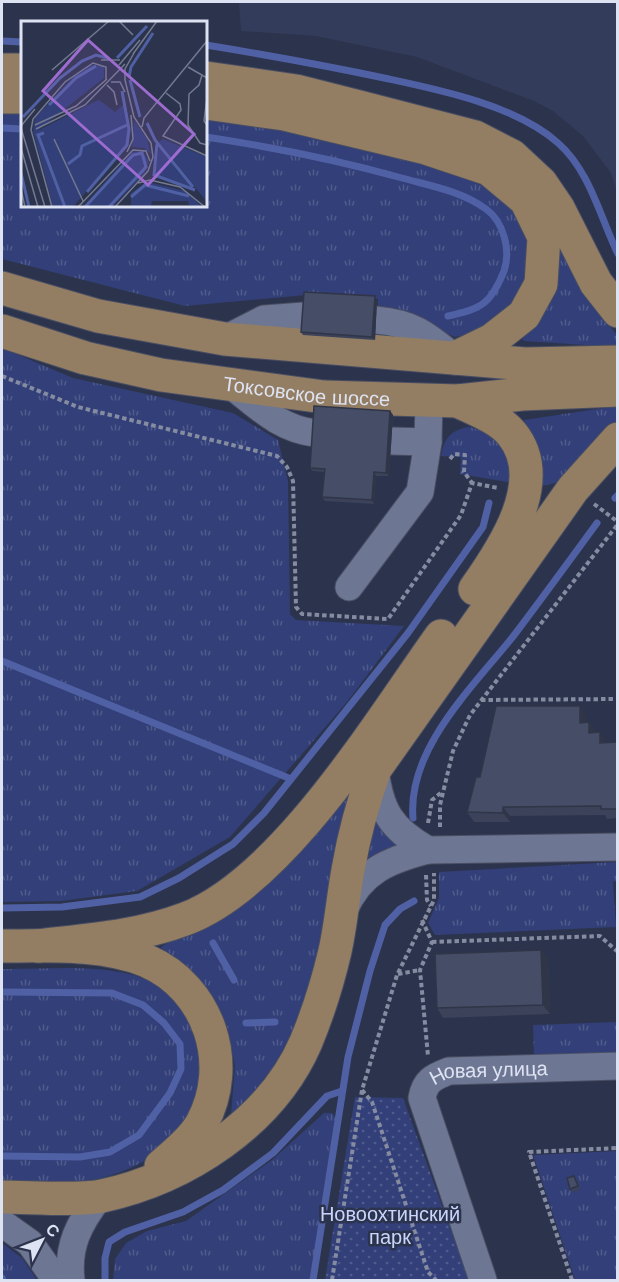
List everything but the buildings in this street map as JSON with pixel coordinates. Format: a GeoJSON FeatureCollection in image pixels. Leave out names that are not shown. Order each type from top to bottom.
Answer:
{"type":"FeatureCollection","features":[{"type":"Feature","properties":{"kind":"main road"},"geometry":{"type":"LineString","coordinates":[[2,70],[21,70]]}},
{"type":"Feature","properties":{"kind":"main road"},"geometry":{"type":"LineString","coordinates":[[207,78],[296,91],[363,108],[476,137],[512,156],[546,191],[596,283],[618,311]]}},
{"type":"Feature","properties":{"kind":"main road"},"geometry":{"type":"LineString","coordinates":[[2,97],[21,97]]}},
{"type":"Feature","properties":{"kind":"main road"},"geometry":{"type":"LineString","coordinates":[[207,103],[284,114],[426,148],[489,170],[526,200],[544,237],[542,284],[524,315],[492,340],[455,358]]}},
{"type":"Feature","properties":{"kind":"main road"},"geometry":{"type":"LineString","coordinates":[[2,288],[98,316],[225,339],[525,364],[618,362]]}},
{"type":"Feature","properties":{"kind":"main road","name":"Токсовское шоссе"},"geometry":{"type":"LineString","coordinates":[[2,331],[85,358],[232,386],[324,397],[443,401],[522,394],[618,390]]}},
{"type":"Feature","properties":{"kind":"main road"},"geometry":{"type":"LineString","coordinates":[[38,946],[140,933],[187,918],[221,901],[254,876],[284,847],[339,778],[497,559],[517,521],[524,491],[522,452],[513,435],[495,419],[443,401]]}},
{"type":"Feature","properties":{"kind":"main road"},"geometry":{"type":"LineString","coordinates":[[2,1197],[100,1196],[145,1182],[190,1164],[221,1145],[265,1102],[289,1073],[305,1043],[321,998],[341,916],[347,871],[362,804],[375,769],[573,489],[618,439]]}},
{"type":"Feature","properties":{"kind":"main road"},"geometry":{"type":"LineString","coordinates":[[2,946],[106,950],[147,962],[175,979],[199,1006],[212,1033],[218,1062],[214,1095],[201,1125],[145,1182]]}},
{"type":"Feature","properties":{"kind":"street"},"geometry":{"type":"LineString","coordinates":[[225,339],[264,320],[304,316]]}},
{"type":"Feature","properties":{"kind":"street"},"geometry":{"type":"LineString","coordinates":[[376,320],[400,322],[430,338],[455,358]]}},
{"type":"Feature","properties":{"kind":"street"},"geometry":{"type":"LineString","coordinates":[[232,386],[273,418],[296,431],[315,433]]}},
{"type":"Feature","properties":{"kind":"street"},"geometry":{"type":"LineString","coordinates":[[349,587],[420,492],[426,453],[443,401]]}},
{"type":"Feature","properties":{"kind":"street"},"geometry":{"type":"LineString","coordinates":[[391,441],[426,453]]}},
{"type":"Feature","properties":{"kind":"street"},"geometry":{"type":"LineString","coordinates":[[375,769],[383,809],[392,823],[401,833],[434,851]]}},
{"type":"Feature","properties":{"kind":"street"},"geometry":{"type":"LineString","coordinates":[[341,916],[352,892],[378,869],[398,858],[434,851],[618,847]]}},
{"type":"Feature","properties":{"kind":"street","name":"Новая улица"},"geometry":{"type":"LineString","coordinates":[[483,1281],[422,1098],[424,1086],[431,1077],[449,1071],[618,1066]]}},
{"type":"Feature","properties":{"kind":"street"},"geometry":{"type":"LineString","coordinates":[[71,1281],[69,1261],[74,1237],[84,1217],[100,1196]]}},
{"type":"Feature","properties":{"kind":"street"},"geometry":{"type":"LineString","coordinates":[[2,1223],[30,1244],[56,1281]]}},
{"type":"Feature","properties":{"kind":"path"},"geometry":{"type":"LineString","coordinates":[[2,376],[78,407],[277,456],[287,467],[293,481],[296,607],[302,614],[388,619],[461,515],[472,483]]}},
{"type":"Feature","properties":{"kind":"path"},"geometry":{"type":"LineString","coordinates":[[426,453],[444,465],[454,454],[465,455],[464,472],[472,483],[503,489]]}},
{"type":"Feature","properties":{"kind":"path"},"geometry":{"type":"LineString","coordinates":[[332,1281],[362,1090],[397,975],[422,920],[434,900],[434,851],[440,805],[453,751],[470,715],[618,523],[585,498]]}},
{"type":"Feature","properties":{"kind":"path"},"geometry":{"type":"LineString","coordinates":[[481,700],[618,699]]}},
{"type":"Feature","properties":{"kind":"path"},"geometry":{"type":"LineString","coordinates":[[422,920],[432,942],[420,970],[423,1024],[431,1077]]}},
{"type":"Feature","properties":{"kind":"path"},"geometry":{"type":"LineString","coordinates":[[432,942],[600,936],[618,952]]}},
{"type":"Feature","properties":{"kind":"path"},"geometry":{"type":"LineString","coordinates":[[397,975],[420,970]]}},
{"type":"Feature","properties":{"kind":"path"},"geometry":{"type":"LineString","coordinates":[[362,1090],[372,1102],[420,1257],[436,1281]]}},
{"type":"Feature","properties":{"kind":"path"},"geometry":{"type":"LineString","coordinates":[[572,1281],[529,1152],[618,1148]]}},
{"type":"Feature","properties":{"kind":"shaded area"},"geometry":{"type":"Polygon","coordinates":[[[239,2],[617,2],[617,192],[611,173],[583,136],[553,111],[534,101],[417,57],[316,36],[241,31],[239,2]]]}},
{"type":"Feature","properties":{"kind":"green space"},"geometry":{"type":"Polygon","coordinates":[[[2,106],[21,106],[21,207],[207,207],[207,118],[284,125],[462,170],[517,206],[531,235],[524,293],[480,332],[455,337],[399,313],[396,308],[378,308],[378,299],[306,295],[185,306],[2,259],[2,106]]]}},
{"type":"Feature","properties":{"kind":"green space"},"geometry":{"type":"Polygon","coordinates":[[[550,222],[595,309],[617,335],[617,347],[524,341],[520,336],[550,222]]]}},
{"type":"Feature","properties":{"kind":"green space"},"geometry":{"type":"Polygon","coordinates":[[[2,348],[73,378],[233,413],[278,440],[288,481],[290,614],[296,620],[404,626],[347,702],[230,837],[137,891],[61,901],[2,902],[2,348]]]}},
{"type":"Feature","properties":{"kind":"green space"},"geometry":{"type":"Polygon","coordinates":[[[617,406],[617,422],[568,480],[542,486],[542,465],[524,420],[617,406]]]}},
{"type":"Feature","properties":{"kind":"green space"},"geometry":{"type":"Polygon","coordinates":[[[469,427],[490,435],[502,446],[513,483],[460,474],[461,457],[441,456],[449,436],[457,430],[469,427]]]}},
{"type":"Feature","properties":{"kind":"green space"},"geometry":{"type":"Polygon","coordinates":[[[344,791],[350,791],[350,794],[328,919],[313,982],[303,1011],[279,1059],[233,1115],[231,1114],[235,1066],[227,1026],[214,998],[188,969],[163,952],[161,947],[219,919],[261,888],[305,842],[344,791]]]}},
{"type":"Feature","properties":{"kind":"green space"},"geometry":{"type":"Polygon","coordinates":[[[375,821],[399,849],[364,867],[375,821]]]}},
{"type":"Feature","properties":{"kind":"green space"},"geometry":{"type":"Polygon","coordinates":[[[617,862],[617,881],[613,882],[616,927],[435,935],[428,923],[439,898],[439,872],[617,862]]]}},
{"type":"Feature","properties":{"kind":"green space"},"geometry":{"type":"Polygon","coordinates":[[[84,968],[126,973],[145,979],[172,995],[186,1011],[195,1030],[200,1051],[201,1080],[198,1098],[189,1119],[176,1136],[160,1151],[142,1162],[121,1172],[100,1178],[56,1185],[2,1184],[2,969],[84,968]]]}},
{"type":"Feature","properties":{"kind":"green space"},"geometry":{"type":"Polygon","coordinates":[[[617,1022],[617,1055],[534,1059],[533,1025],[617,1022]]]}},
{"type":"Feature","properties":{"kind":"green space","name":"Новоохтинский парк"},"geometry":{"type":"Polygon","coordinates":[[[355,1097],[403,1098],[469,1280],[325,1280],[355,1097]]]}},
{"type":"Feature","properties":{"kind":"green space"},"geometry":{"type":"Polygon","coordinates":[[[324,1113],[332,1113],[336,1119],[310,1280],[113,1280],[115,1259],[126,1243],[147,1231],[186,1221],[272,1160],[324,1113]]]}},
{"type":"Feature","properties":{"kind":"green space"},"geometry":{"type":"Polygon","coordinates":[[[617,1151],[617,1280],[575,1280],[533,1155],[617,1151]]]}},
{"type":"Feature","properties":{"kind":"green space"},"geometry":{"type":"Polygon","coordinates":[[[2,1243],[22,1258],[37,1280],[2,1280],[2,1243]]]}},
{"type":"Feature","properties":{"kind":"waterway"},"geometry":{"type":"LineString","coordinates":[[2,41],[21,42]]}},
{"type":"Feature","properties":{"kind":"waterway"},"geometry":{"type":"LineString","coordinates":[[207,45],[432,88],[478,101],[522,119],[541,130],[569,154],[593,195],[618,254]]}},
{"type":"Feature","properties":{"kind":"waterway"},"geometry":{"type":"LineString","coordinates":[[2,128],[21,129]]}},
{"type":"Feature","properties":{"kind":"waterway"},"geometry":{"type":"LineString","coordinates":[[207,137],[304,154],[378,171],[456,193],[486,209],[497,221],[504,237],[507,255],[504,271],[494,291],[484,303],[469,311],[448,316]]}},
{"type":"Feature","properties":{"kind":"waterway"},"geometry":{"type":"LineString","coordinates":[[615,498],[618,495]]}},
{"type":"Feature","properties":{"kind":"waterway"},"geometry":{"type":"LineString","coordinates":[[2,908],[62,907],[140,897],[179,878],[233,844],[264,813],[408,633],[483,527],[489,503]]}},
{"type":"Feature","properties":{"kind":"waterway"},"geometry":{"type":"LineString","coordinates":[[413,818],[414,792],[421,767],[432,742],[464,696],[515,634],[597,523]]}},
{"type":"Feature","properties":{"kind":"waterway"},"geometry":{"type":"LineString","coordinates":[[2,661],[291,779]]}},
{"type":"Feature","properties":{"kind":"waterway"},"geometry":{"type":"LineString","coordinates":[[313,1280],[348,1057],[370,971],[385,925],[400,909],[414,901]]}},
{"type":"Feature","properties":{"kind":"waterway"},"geometry":{"type":"LineString","coordinates":[[213,943],[234,980]]}},
{"type":"Feature","properties":{"kind":"waterway"},"geometry":{"type":"LineString","coordinates":[[2,992],[112,993],[143,1005],[164,1023],[180,1044],[181,1069],[170,1093],[139,1135],[110,1152],[80,1157],[2,1156]]}},
{"type":"Feature","properties":{"kind":"waterway"},"geometry":{"type":"LineString","coordinates":[[246,1023],[275,1022]]}},
{"type":"Feature","properties":{"kind":"waterway"},"geometry":{"type":"LineString","coordinates":[[105,1280],[105,1258],[109,1242],[125,1232],[183,1212],[223,1190],[273,1153],[327,1096],[342,1091]]}}]}
